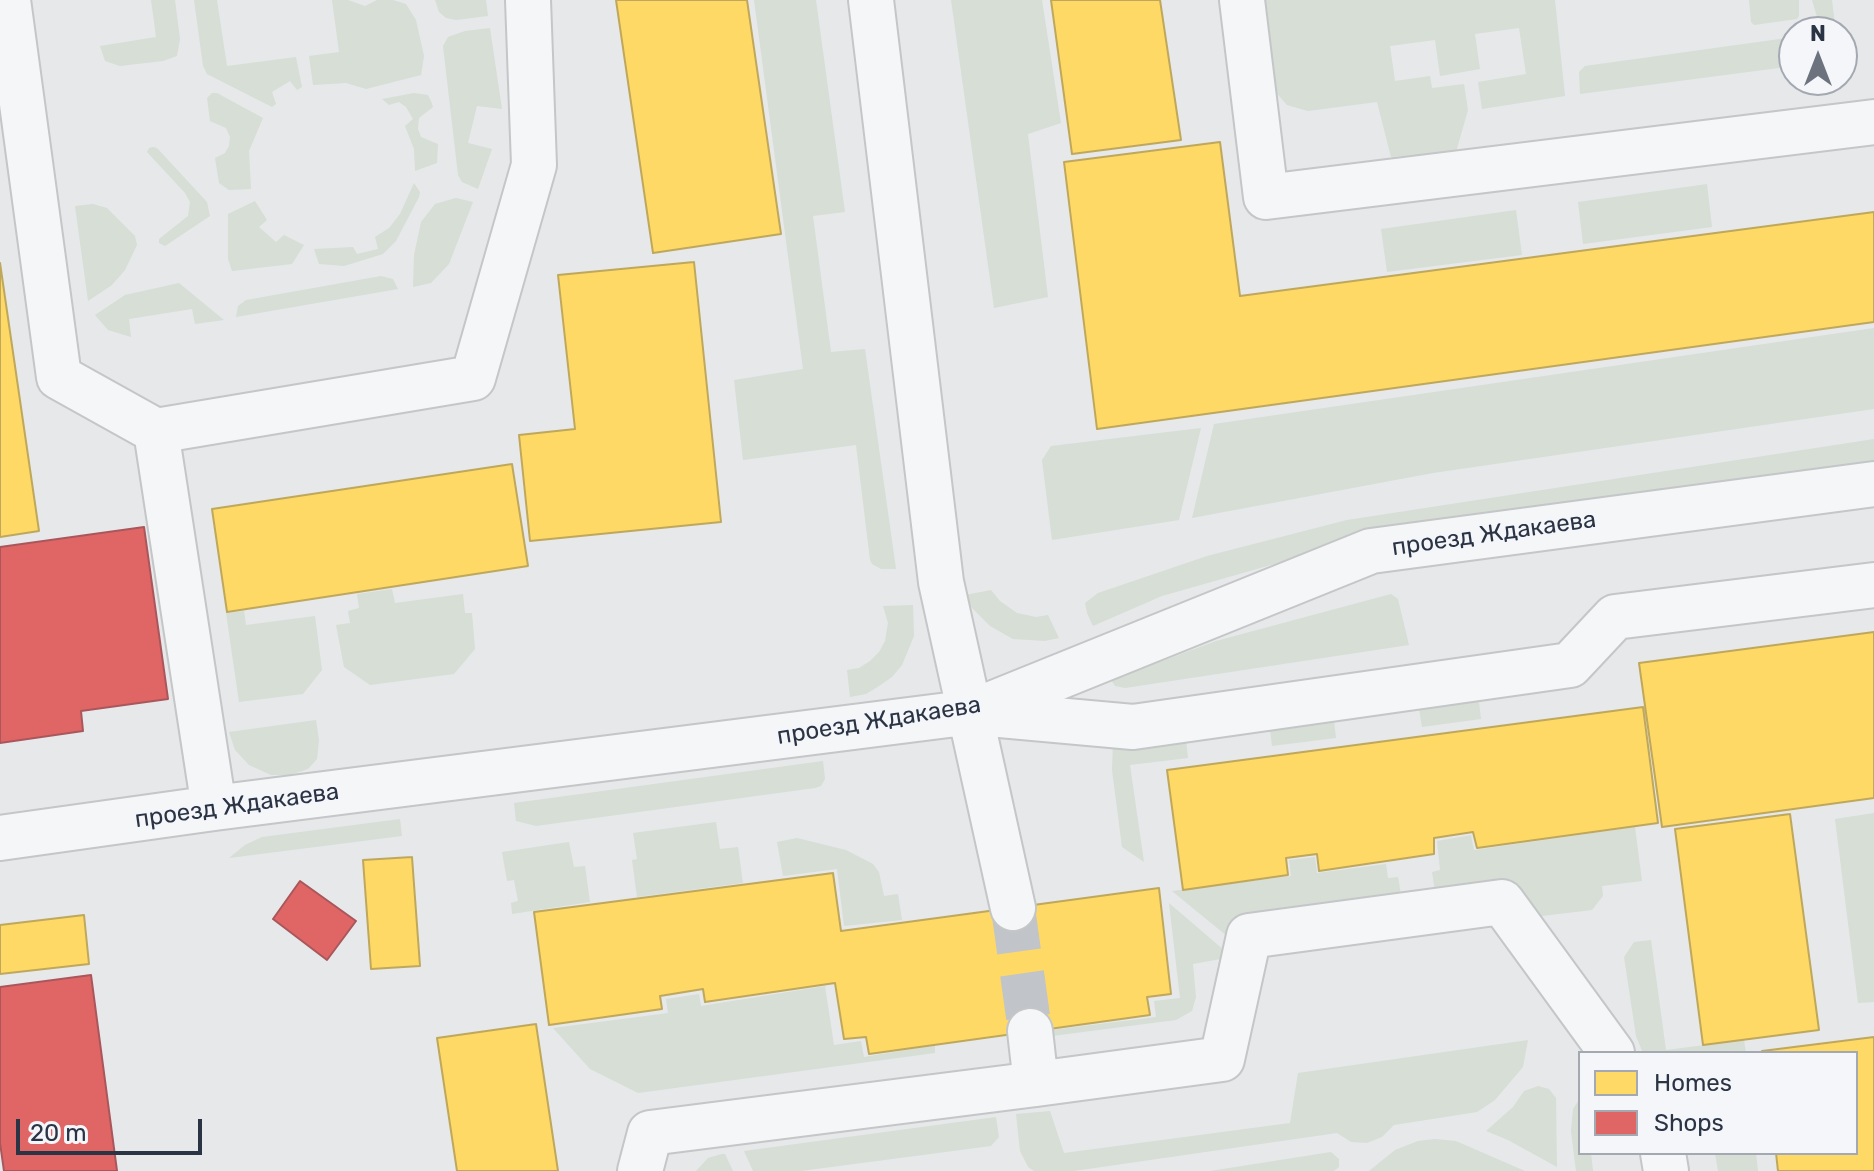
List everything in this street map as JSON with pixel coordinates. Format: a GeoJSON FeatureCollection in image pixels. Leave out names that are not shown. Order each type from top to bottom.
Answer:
{"type":"FeatureCollection","features":[{"type":"Feature","properties":{"kind":"street"},"geometry":{"type":"LineString","coordinates":[[8,0],[59,377],[156,431],[473,378],[534,165],[528,0]]}},
{"type":"Feature","properties":{"kind":"street"},"geometry":{"type":"LineString","coordinates":[[871,0],[941,582],[1013,908]]}},
{"type":"Feature","properties":{"kind":"street"},"geometry":{"type":"LineString","coordinates":[[1242,0],[1266,197],[1874,122]]}},
{"type":"Feature","properties":{"kind":"street"},"geometry":{"type":"LineString","coordinates":[[156,431],[214,808]]}},
{"type":"Feature","properties":{"kind":"street","name":"проезд Ждакаева"},"geometry":{"type":"LineString","coordinates":[[0,838],[972,712],[1371,551],[1874,484]]}},
{"type":"Feature","properties":{"kind":"street"},"geometry":{"type":"LineString","coordinates":[[972,712],[1133,727],[1570,665],[1615,617],[1874,585]]}},
{"type":"Feature","properties":{"kind":"street"},"geometry":{"type":"LineString","coordinates":[[640,1171],[650,1133],[1222,1059],[1249,936],[1502,902],[1611,1051]]}},
{"type":"Feature","properties":{"kind":"street"},"geometry":{"type":"LineString","coordinates":[[1030,1031],[1036,1084]]}},
{"type":"Feature","properties":{"kind":"shaded area"},"geometry":{"type":"Polygon","coordinates":[[[151,0],[175,0],[180,39],[177,56],[163,61],[120,66],[105,61],[100,46],[156,37],[151,0]]]}},
{"type":"Feature","properties":{"kind":"shaded area"},"geometry":{"type":"Polygon","coordinates":[[[194,0],[217,0],[227,66],[296,57],[302,87],[297,90],[290,81],[272,92],[276,104],[272,107],[207,74],[203,66],[194,0]]]}},
{"type":"Feature","properties":{"kind":"shaded area"},"geometry":{"type":"Polygon","coordinates":[[[332,0],[348,0],[365,6],[377,0],[406,4],[416,20],[424,56],[421,75],[366,89],[346,83],[313,85],[309,56],[339,52],[332,0]]]}},
{"type":"Feature","properties":{"kind":"shaded area"},"geometry":{"type":"Polygon","coordinates":[[[435,0],[486,0],[488,16],[456,20],[446,18],[439,12],[435,0]]]}},
{"type":"Feature","properties":{"kind":"shaded area"},"geometry":{"type":"Polygon","coordinates":[[[754,0],[816,0],[845,212],[813,216],[831,352],[865,349],[896,569],[881,569],[870,560],[856,445],[743,460],[734,380],[803,369],[754,0]]]}},
{"type":"Feature","properties":{"kind":"shaded area"},"geometry":{"type":"Polygon","coordinates":[[[951,0],[1042,0],[1061,123],[1028,134],[1048,297],[994,308],[951,0]]]}},
{"type":"Feature","properties":{"kind":"shaded area"},"geometry":{"type":"Polygon","coordinates":[[[1263,0],[1555,0],[1565,96],[1482,109],[1478,82],[1526,74],[1519,28],[1475,34],[1480,69],[1440,76],[1435,40],[1390,46],[1395,81],[1430,76],[1432,88],[1464,84],[1468,110],[1456,152],[1391,157],[1377,102],[1308,111],[1287,105],[1275,91],[1263,0]]]}},
{"type":"Feature","properties":{"kind":"shaded area"},"geometry":{"type":"Polygon","coordinates":[[[1749,0],[1799,0],[1799,16],[1778,16],[1778,22],[1754,25],[1749,0]]]}},
{"type":"Feature","properties":{"kind":"shaded area"},"geometry":{"type":"Polygon","coordinates":[[[1812,0],[1832,0],[1834,16],[1817,16],[1812,0]]]}},
{"type":"Feature","properties":{"kind":"shaded area"},"geometry":{"type":"Polygon","coordinates":[[[490,28],[502,109],[477,106],[468,143],[492,149],[478,189],[462,182],[458,175],[443,46],[448,37],[490,28]]]}},
{"type":"Feature","properties":{"kind":"shaded area"},"geometry":{"type":"Polygon","coordinates":[[[1778,39],[1778,68],[1580,94],[1579,72],[1585,66],[1778,39]]]}},
{"type":"Feature","properties":{"kind":"shaded area"},"geometry":{"type":"Polygon","coordinates":[[[212,93],[263,118],[249,151],[251,189],[229,190],[219,183],[215,158],[225,153],[230,137],[226,128],[210,121],[207,98],[212,93]]]}},
{"type":"Feature","properties":{"kind":"shaded area"},"geometry":{"type":"Polygon","coordinates":[[[414,93],[428,95],[433,107],[419,118],[421,137],[438,144],[437,163],[415,171],[414,149],[405,126],[413,119],[399,102],[389,105],[382,99],[414,93]]]}},
{"type":"Feature","properties":{"kind":"shaded area"},"geometry":{"type":"Polygon","coordinates":[[[153,147],[207,202],[210,216],[165,246],[159,243],[159,239],[188,216],[190,202],[147,152],[153,147]]]}},
{"type":"Feature","properties":{"kind":"shaded area"},"geometry":{"type":"Polygon","coordinates":[[[414,183],[420,192],[419,197],[396,241],[383,254],[344,266],[319,264],[314,249],[353,247],[357,254],[378,249],[375,237],[389,228],[400,214],[414,183]]]}},
{"type":"Feature","properties":{"kind":"shaded area"},"geometry":{"type":"Polygon","coordinates":[[[1707,184],[1712,227],[1583,244],[1578,202],[1707,184]]]}},
{"type":"Feature","properties":{"kind":"shaded area"},"geometry":{"type":"Polygon","coordinates":[[[456,198],[473,202],[449,264],[431,283],[413,287],[414,255],[421,222],[435,204],[456,198]]]}},
{"type":"Feature","properties":{"kind":"shaded area"},"geometry":{"type":"Polygon","coordinates":[[[255,201],[267,220],[259,227],[276,242],[284,235],[304,245],[292,264],[232,271],[228,259],[228,214],[255,201]]]}},
{"type":"Feature","properties":{"kind":"shaded area"},"geometry":{"type":"Polygon","coordinates":[[[93,204],[107,208],[135,236],[137,245],[125,270],[112,285],[88,301],[75,206],[93,204]]]}},
{"type":"Feature","properties":{"kind":"shaded area"},"geometry":{"type":"Polygon","coordinates":[[[1516,210],[1522,255],[1387,272],[1381,229],[1516,210]]]}},
{"type":"Feature","properties":{"kind":"shaded area"},"geometry":{"type":"Polygon","coordinates":[[[381,276],[393,279],[398,289],[236,317],[238,306],[246,300],[381,276]]]}},
{"type":"Feature","properties":{"kind":"shaded area"},"geometry":{"type":"Polygon","coordinates":[[[179,283],[224,320],[195,324],[192,309],[129,319],[131,337],[108,330],[95,315],[125,295],[179,283]]]}},
{"type":"Feature","properties":{"kind":"shaded area"},"geometry":{"type":"Polygon","coordinates":[[[1874,328],[1874,409],[1433,473],[1192,518],[1214,424],[1874,328]]]}},
{"type":"Feature","properties":{"kind":"shaded area"},"geometry":{"type":"Polygon","coordinates":[[[1201,428],[1179,520],[1052,540],[1042,460],[1051,446],[1201,428]]]}},
{"type":"Feature","properties":{"kind":"shaded area"},"geometry":{"type":"Polygon","coordinates":[[[1874,439],[1874,464],[1320,551],[1162,596],[1093,626],[1087,613],[1085,603],[1098,593],[1207,556],[1347,520],[1874,439]]]}},
{"type":"Feature","properties":{"kind":"shaded area"},"geometry":{"type":"Polygon","coordinates":[[[392,589],[395,603],[463,594],[465,613],[472,613],[475,649],[454,674],[370,685],[344,667],[336,625],[350,623],[348,611],[359,608],[357,594],[392,589]]]}},
{"type":"Feature","properties":{"kind":"shaded area"},"geometry":{"type":"Polygon","coordinates":[[[991,590],[1017,613],[1036,617],[1048,615],[1059,638],[1045,641],[1013,639],[990,626],[972,608],[965,595],[991,590]]]}},
{"type":"Feature","properties":{"kind":"shaded area"},"geometry":{"type":"Polygon","coordinates":[[[1391,594],[1398,599],[1409,645],[1125,688],[1115,686],[1111,680],[1216,641],[1391,594]]]}},
{"type":"Feature","properties":{"kind":"shaded area"},"geometry":{"type":"Polygon","coordinates":[[[913,605],[914,636],[902,665],[892,677],[866,694],[850,697],[847,670],[859,668],[870,661],[885,641],[888,623],[883,606],[913,605]]]}},
{"type":"Feature","properties":{"kind":"shaded area"},"geometry":{"type":"Polygon","coordinates":[[[244,611],[246,625],[315,616],[322,670],[303,694],[239,702],[226,613],[244,611]]]}},
{"type":"Feature","properties":{"kind":"shaded area"},"geometry":{"type":"Polygon","coordinates":[[[1485,665],[1490,700],[1479,702],[1481,719],[1422,727],[1419,709],[1408,710],[1485,665]]]}},
{"type":"Feature","properties":{"kind":"shaded area"},"geometry":{"type":"Polygon","coordinates":[[[1344,718],[1334,721],[1336,738],[1272,746],[1270,729],[1344,718]]]}},
{"type":"Feature","properties":{"kind":"shaded area"},"geometry":{"type":"Polygon","coordinates":[[[316,720],[319,740],[317,759],[308,769],[290,775],[271,775],[249,765],[235,750],[229,732],[316,720]]]}},
{"type":"Feature","properties":{"kind":"shaded area"},"geometry":{"type":"Polygon","coordinates":[[[1186,740],[1188,758],[1130,765],[1144,862],[1122,847],[1112,770],[1113,741],[1186,740]]]}},
{"type":"Feature","properties":{"kind":"shaded area"},"geometry":{"type":"Polygon","coordinates":[[[823,761],[825,779],[821,786],[815,788],[536,826],[516,821],[514,803],[823,761]]]}},
{"type":"Feature","properties":{"kind":"shaded area"},"geometry":{"type":"Polygon","coordinates":[[[1874,813],[1874,1002],[1858,1003],[1835,819],[1874,813]]]}},
{"type":"Feature","properties":{"kind":"shaded area"},"geometry":{"type":"Polygon","coordinates":[[[400,819],[402,836],[229,858],[262,837],[400,819]]]}},
{"type":"Feature","properties":{"kind":"shaded area"},"geometry":{"type":"Polygon","coordinates":[[[716,822],[720,849],[738,847],[743,883],[637,897],[632,860],[637,859],[633,833],[716,822]]]}},
{"type":"Feature","properties":{"kind":"shaded area"},"geometry":{"type":"Polygon","coordinates":[[[1635,827],[1642,881],[1602,886],[1603,896],[1592,910],[1451,927],[1439,918],[1432,872],[1440,870],[1437,841],[1471,835],[1474,850],[1635,827]]]}},
{"type":"Feature","properties":{"kind":"shaded area"},"geometry":{"type":"Polygon","coordinates":[[[797,838],[846,850],[873,864],[879,872],[884,896],[898,894],[902,920],[844,926],[837,869],[783,876],[777,842],[797,838]]]}},
{"type":"Feature","properties":{"kind":"shaded area"},"geometry":{"type":"Polygon","coordinates":[[[569,842],[574,867],[585,866],[590,902],[512,914],[511,903],[518,901],[514,880],[507,881],[502,852],[569,842]]]}},
{"type":"Feature","properties":{"kind":"shaded area"},"geometry":{"type":"Polygon","coordinates":[[[1315,857],[1317,873],[1386,864],[1388,878],[1398,877],[1405,918],[1250,955],[1172,891],[1291,876],[1289,860],[1315,857]]]}},
{"type":"Feature","properties":{"kind":"shaded area"},"geometry":{"type":"Polygon","coordinates":[[[1169,903],[1232,957],[1193,964],[1196,997],[1192,1011],[1176,1020],[1052,1036],[1051,1030],[1156,1017],[1154,1001],[1180,998],[1169,903]]]}},
{"type":"Feature","properties":{"kind":"shaded area"},"geometry":{"type":"Polygon","coordinates":[[[1651,940],[1666,1050],[1744,1040],[1746,1051],[1642,1051],[1636,1036],[1624,957],[1634,942],[1651,940]]]}},
{"type":"Feature","properties":{"kind":"shaded area"},"geometry":{"type":"Polygon","coordinates":[[[825,986],[834,1045],[861,1041],[864,1057],[935,1045],[935,1053],[638,1093],[590,1069],[553,1028],[668,1013],[666,999],[699,994],[701,1006],[825,986]]]}},
{"type":"Feature","properties":{"kind":"shaded area"},"geometry":{"type":"Polygon","coordinates":[[[1528,1040],[1523,1067],[1495,1100],[1477,1112],[1394,1125],[1382,1137],[1367,1143],[1351,1142],[1337,1133],[1074,1171],[1034,1171],[1028,1167],[1020,1151],[1016,1114],[1050,1111],[1064,1153],[1290,1123],[1298,1073],[1528,1040]]]}},
{"type":"Feature","properties":{"kind":"shaded area"},"geometry":{"type":"Polygon","coordinates":[[[1538,1086],[1549,1089],[1556,1098],[1557,1167],[1486,1131],[1513,1107],[1524,1091],[1538,1086]]]}},
{"type":"Feature","properties":{"kind":"shaded area"},"geometry":{"type":"Polygon","coordinates":[[[1578,1101],[1578,1155],[1591,1155],[1593,1171],[1576,1171],[1571,1131],[1573,1109],[1578,1101]]]}},
{"type":"Feature","properties":{"kind":"shaded area"},"geometry":{"type":"Polygon","coordinates":[[[996,1117],[999,1137],[991,1146],[801,1171],[753,1171],[744,1151],[996,1117]]]}},
{"type":"Feature","properties":{"kind":"shaded area"},"geometry":{"type":"Polygon","coordinates":[[[1418,1141],[1456,1141],[1525,1171],[1369,1171],[1395,1150],[1418,1141]]]}},
{"type":"Feature","properties":{"kind":"shaded area"},"geometry":{"type":"Polygon","coordinates":[[[1331,1152],[1339,1159],[1339,1167],[1334,1171],[1210,1171],[1331,1152]]]}},
{"type":"Feature","properties":{"kind":"shaded area"},"geometry":{"type":"Polygon","coordinates":[[[725,1154],[733,1171],[696,1171],[708,1158],[725,1154]]]}},
{"type":"Feature","properties":{"kind":"shaded area"},"geometry":{"type":"Polygon","coordinates":[[[1715,1155],[1756,1155],[1758,1171],[1718,1171],[1715,1155]]]}},
{"type":"Feature","properties":{"kind":"building: Homes"},"geometry":{"type":"Polygon","coordinates":[[[616,0],[747,0],[781,234],[653,253],[616,0]]]}},
{"type":"Feature","properties":{"kind":"building: Homes"},"geometry":{"type":"Polygon","coordinates":[[[1051,0],[1160,0],[1181,140],[1072,154],[1051,0]]]}},
{"type":"Feature","properties":{"kind":"building: Homes"},"geometry":{"type":"Polygon","coordinates":[[[1220,142],[1240,296],[1874,212],[1874,322],[1097,429],[1064,162],[1220,142]]]}},
{"type":"Feature","properties":{"kind":"building: Homes"},"geometry":{"type":"Polygon","coordinates":[[[694,262],[721,522],[530,541],[519,435],[575,429],[558,275],[694,262]]]}},
{"type":"Feature","properties":{"kind":"building: Homes"},"geometry":{"type":"Polygon","coordinates":[[[0,263],[39,531],[0,537],[0,263]]]}},
{"type":"Feature","properties":{"kind":"building: Homes"},"geometry":{"type":"Polygon","coordinates":[[[512,464],[528,566],[227,612],[212,509],[512,464]]]}},
{"type":"Feature","properties":{"kind":"building: Homes"},"geometry":{"type":"Polygon","coordinates":[[[1874,632],[1874,798],[1662,827],[1639,663],[1874,632]]]}},
{"type":"Feature","properties":{"kind":"building: Homes"},"geometry":{"type":"Polygon","coordinates":[[[1643,707],[1658,823],[1477,848],[1473,832],[1434,838],[1434,854],[1319,871],[1317,854],[1286,858],[1288,875],[1183,890],[1167,770],[1643,707]]]}},
{"type":"Feature","properties":{"kind":"building: Homes"},"geometry":{"type":"Polygon","coordinates":[[[1790,814],[1819,1030],[1703,1045],[1675,829],[1790,814]]]}},
{"type":"Feature","properties":{"kind":"building: Homes"},"geometry":{"type":"Polygon","coordinates":[[[412,857],[420,966],[371,969],[363,860],[412,857]]]}},
{"type":"Feature","properties":{"kind":"building: Homes"},"geometry":{"type":"Polygon","coordinates":[[[833,873],[841,931],[1159,888],[1171,994],[1147,997],[1150,1015],[869,1054],[866,1037],[844,1039],[835,983],[705,1002],[703,989],[660,996],[662,1009],[549,1025],[534,912],[833,873]]]}},
{"type":"Feature","properties":{"kind":"building: Homes"},"geometry":{"type":"Polygon","coordinates":[[[84,915],[89,964],[0,974],[0,925],[84,915]]]}},
{"type":"Feature","properties":{"kind":"building: Homes"},"geometry":{"type":"Polygon","coordinates":[[[536,1024],[558,1171],[457,1171],[437,1038],[536,1024]]]}},
{"type":"Feature","properties":{"kind":"building: Homes"},"geometry":{"type":"Polygon","coordinates":[[[1874,1037],[1874,1171],[1778,1171],[1776,1155],[1858,1155],[1858,1051],[1762,1051],[1874,1037]]]}},
{"type":"Feature","properties":{"kind":"building: Shops"},"geometry":{"type":"Polygon","coordinates":[[[144,527],[168,699],[81,711],[83,731],[0,743],[0,547],[144,527]]]}},
{"type":"Feature","properties":{"kind":"building: Shops"},"geometry":{"type":"Polygon","coordinates":[[[300,881],[356,921],[327,960],[273,919],[300,881]]]}},
{"type":"Feature","properties":{"kind":"building: Shops"},"geometry":{"type":"Polygon","coordinates":[[[91,975],[117,1171],[4,1171],[0,1143],[0,987],[91,975]]]}},
{"type":"Feature","properties":{"kind":"tunnel"},"geometry":{"type":"LineString","coordinates":[[1013,908],[1030,1031]]}}]}
